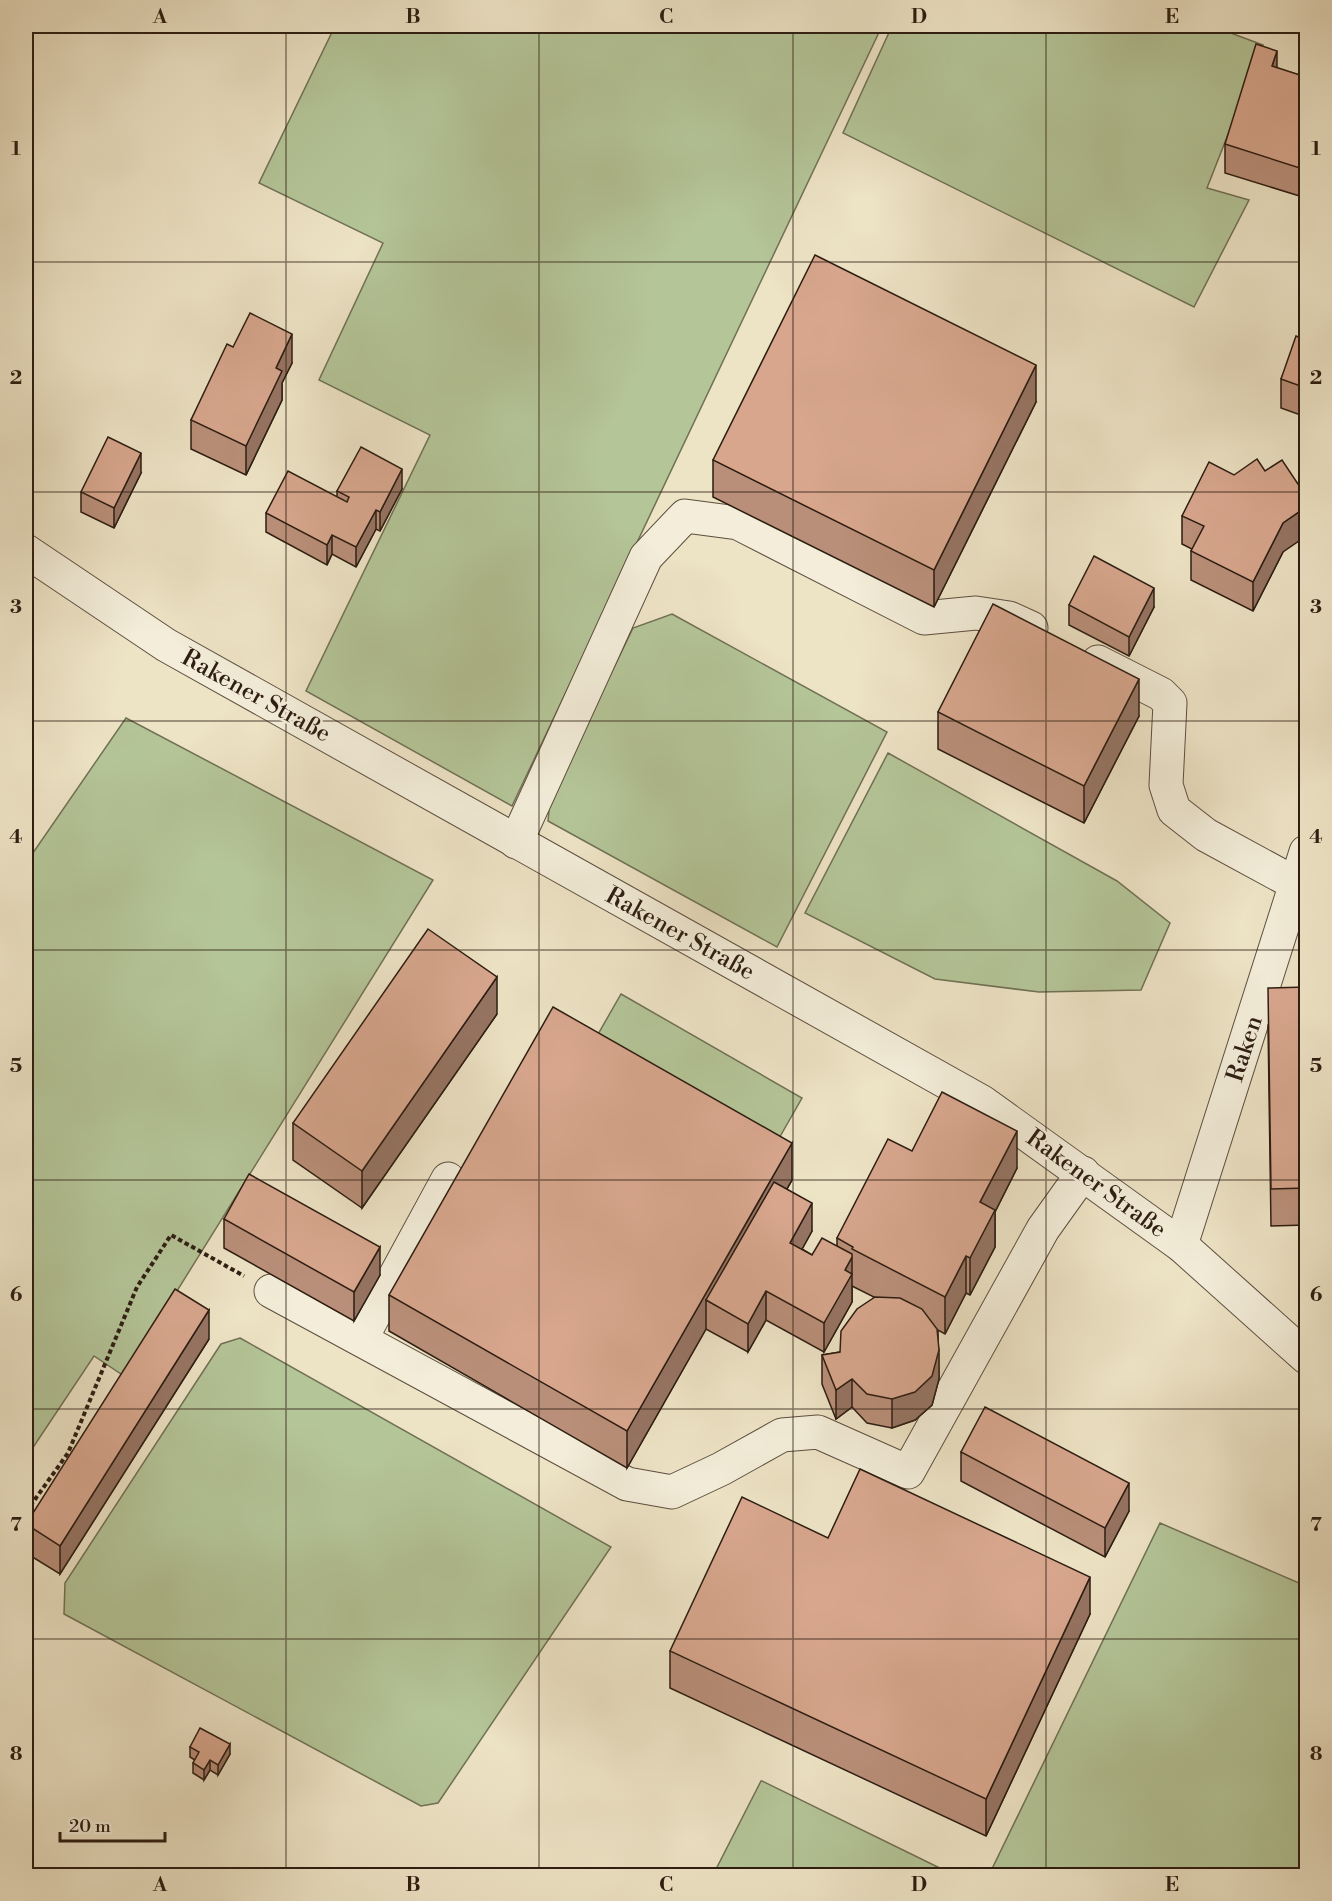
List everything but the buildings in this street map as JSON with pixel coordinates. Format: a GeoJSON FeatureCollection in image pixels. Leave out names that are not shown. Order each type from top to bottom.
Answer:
{"type":"FeatureCollection","features":[{"type":"Feature","properties":{"kind":"street"},"geometry":{"type":"LineString","coordinates":[[516,842],[646,557],[685,516],[738,523],[924,618],[976,613],[1009,618],[1161,694],[1170,703],[1166,785],[1174,810],[1206,835],[1298,885]]}},
{"type":"Feature","properties":{"kind":"street","name":"Rakener Straße"},"geometry":{"type":"LineString","coordinates":[[26,551],[166,645],[982,1102],[1181,1245],[1306,1357]]}},
{"type":"Feature","properties":{"kind":"street","name":"Raken"},"geometry":{"type":"LineString","coordinates":[[1181,1245],[1298,885],[1306,852]]}},
{"type":"Feature","properties":{"kind":"street"},"geometry":{"type":"LineString","coordinates":[[271,1291],[627,1485],[672,1492],[721,1469],[782,1435],[818,1432],[908,1472],[1043,1229],[1083,1173]]}},
{"type":"Feature","properties":{"kind":"street"},"geometry":{"type":"LineString","coordinates":[[362,1340],[448,1179]]}},
{"type":"Feature","properties":{"kind":"path"},"geometry":{"type":"LineString","coordinates":[[26,1512],[68,1453],[137,1287],[171,1235],[271,1291]]}},
{"type":"Feature","properties":{"kind":"green space"},"geometry":{"type":"Polygon","coordinates":[[[335,26],[882,26],[512,806],[306,691],[430,435],[319,380],[383,243],[259,183],[335,26]]]}},
{"type":"Feature","properties":{"kind":"green space"},"geometry":{"type":"Polygon","coordinates":[[[892,26],[1212,26],[1263,45],[1207,188],[1249,200],[1194,307],[843,133],[892,26]]]}},
{"type":"Feature","properties":{"kind":"green space"},"geometry":{"type":"Polygon","coordinates":[[[672,614],[887,732],[777,947],[548,821],[550,800],[633,628],[672,614]]]}},
{"type":"Feature","properties":{"kind":"green space"},"geometry":{"type":"Polygon","coordinates":[[[126,718],[433,880],[124,1376],[94,1356],[26,1458],[26,863],[126,718]]]}},
{"type":"Feature","properties":{"kind":"green space"},"geometry":{"type":"Polygon","coordinates":[[[888,753],[1117,881],[1170,923],[1141,990],[1039,992],[935,979],[805,913],[888,753]]]}},
{"type":"Feature","properties":{"kind":"green space"},"geometry":{"type":"Polygon","coordinates":[[[621,994],[802,1098],[766,1161],[585,1057],[621,994]]]}},
{"type":"Feature","properties":{"kind":"green space"},"geometry":{"type":"Polygon","coordinates":[[[240,1338],[611,1547],[438,1803],[421,1806],[64,1614],[65,1583],[221,1344],[240,1338]]]}},
{"type":"Feature","properties":{"kind":"green space"},"geometry":{"type":"Polygon","coordinates":[[[1160,1523],[1306,1586],[1306,1875],[989,1875],[1160,1523]]]}},
{"type":"Feature","properties":{"kind":"green space"},"geometry":{"type":"Polygon","coordinates":[[[762,1781],[954,1875],[713,1875],[762,1781]]]}}]}
